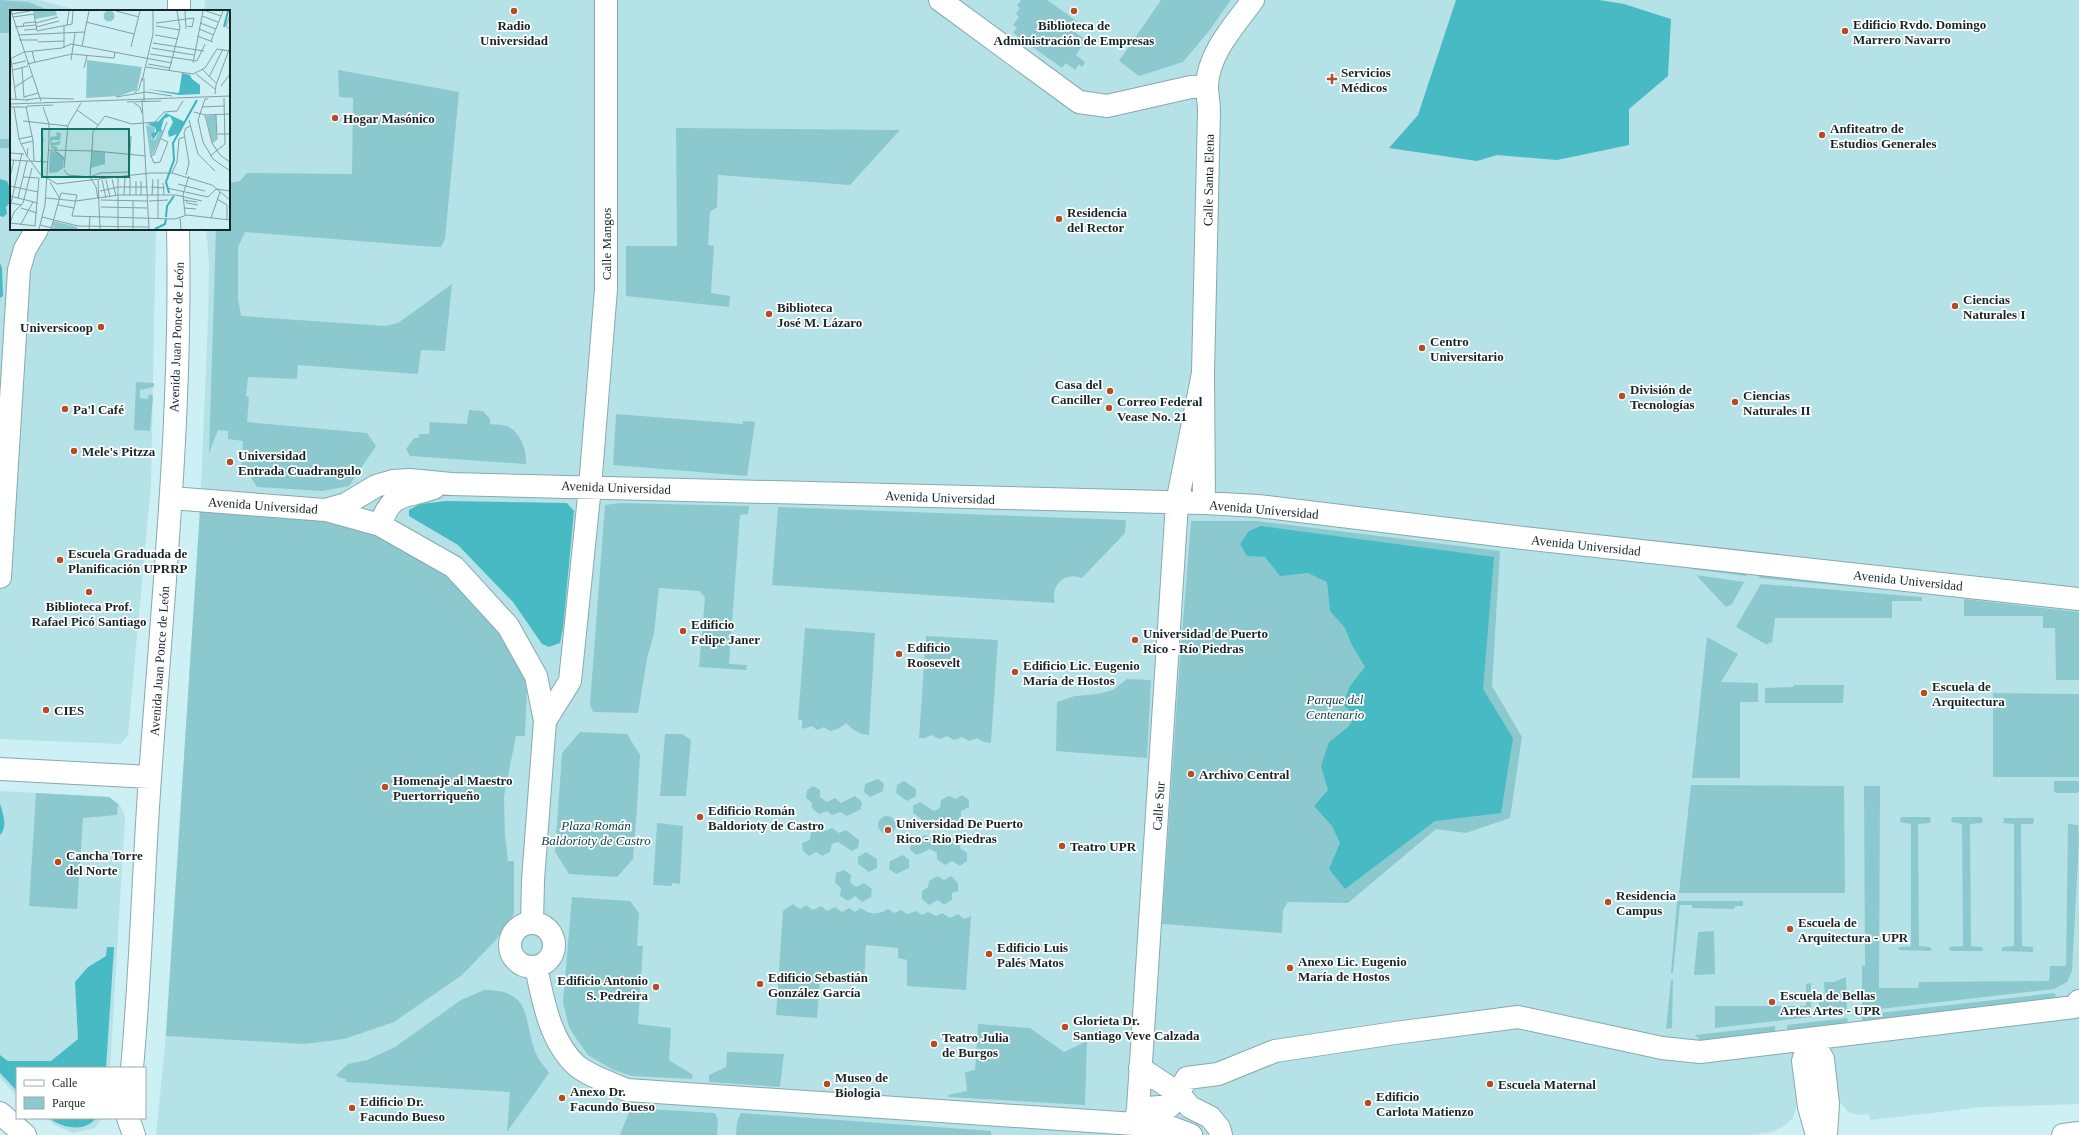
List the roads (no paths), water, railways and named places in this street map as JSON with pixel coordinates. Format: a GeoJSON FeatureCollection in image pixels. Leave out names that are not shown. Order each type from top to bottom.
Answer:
{"type":"FeatureCollection","features":[{"type":"Feature","properties":{"kind":"street","name":"Calle Mangos"},"geometry":{"type":"LineString","coordinates":[[545,720],[570,681],[590,487],[606,289],[606,0]]}},
{"type":"Feature","properties":{"kind":"street"},"geometry":{"type":"LineString","coordinates":[[940,0],[1079,102],[1107,106],[1191,87],[1207,86]]}},
{"type":"Feature","properties":{"kind":"street","name":"Calle Santa Elena"},"geometry":{"type":"LineString","coordinates":[[1204,504],[1203,373],[1209,132],[1207,86],[1211,65],[1219,49],[1253,0]]}},
{"type":"Feature","properties":{"kind":"street"},"geometry":{"type":"LineString","coordinates":[[0,577],[19,270],[25,249],[36,230]]}},
{"type":"Feature","properties":{"kind":"street","name":"Avenida Juan Ponce de León"},"geometry":{"type":"LineString","coordinates":[[132,1067],[150,777],[171,498],[178,312],[178,230]]}},
{"type":"Feature","properties":{"kind":"street","name":"Calle Santa Elena"},"geometry":{"type":"LineString","coordinates":[[1177,503],[1203,373]]}},
{"type":"Feature","properties":{"kind":"street","name":"Avenida Universidad"},"geometry":{"type":"LineString","coordinates":[[171,498],[325,510],[346,504],[376,486],[393,481],[410,480],[444,484],[1258,506],[1562,542],[2079,598]]}},
{"type":"Feature","properties":{"kind":"street","name":"Avenida Universidad"},"geometry":{"type":"LineString","coordinates":[[380,525],[386,510],[399,496],[423,492],[444,484]]}},
{"type":"Feature","properties":{"kind":"street","name":"Calle Sur"},"geometry":{"type":"LineString","coordinates":[[1137,1117],[1177,503]]}},
{"type":"Feature","properties":{"kind":"street"},"geometry":{"type":"LineString","coordinates":[[325,510],[380,525],[454,567],[508,626],[536,676],[545,720],[533,880],[532,923]]}},
{"type":"Feature","properties":{"kind":"street"},"geometry":{"type":"LineString","coordinates":[[0,768],[150,777]]}},
{"type":"Feature","properties":{"kind":"street"},"geometry":{"type":"LineString","coordinates":[[532,923],[545,927],[551,933],[555,941],[551,958],[545,964],[536,967],[528,967],[520,964],[513,958],[510,949],[510,940],[514,932],[520,926],[532,923]]}},
{"type":"Feature","properties":{"kind":"street"},"geometry":{"type":"LineString","coordinates":[[536,967],[545,1010],[560,1045],[577,1065],[588,1073],[627,1090],[1137,1117],[1170,1126],[1191,1135]]}},
{"type":"Feature","properties":{"kind":"street"},"geometry":{"type":"LineString","coordinates":[[1137,1117],[1170,1106],[1187,1078],[1218,1074],[1275,1051],[1518,1017],[1682,1051],[1700,1052],[2074,1007],[2079,1001]]}},
{"type":"Feature","properties":{"kind":"street"},"geometry":{"type":"LineString","coordinates":[[1810,1039],[1803,1061],[1809,1107],[1817,1135]]}},
{"type":"Feature","properties":{"kind":"street"},"geometry":{"type":"LineString","coordinates":[[1810,1039],[1823,1059],[1828,1104],[1826,1135]]}},
{"type":"Feature","properties":{"kind":"street"},"geometry":{"type":"LineString","coordinates":[[1140,1068],[1178,1093],[1190,1107],[1210,1117],[1219,1128],[1221,1135]]}},
{"type":"Feature","properties":{"kind":"street"},"geometry":{"type":"LineString","coordinates":[[0,1112],[25,1135]]}},
{"type":"Feature","properties":{"kind":"street"},"geometry":{"type":"LineString","coordinates":[[126,1135],[128,1119]]}},
{"type":"Feature","properties":{"kind":"street"},"geometry":{"type":"LineString","coordinates":[[128,1119],[134,1135]]}},
{"type":"Feature","properties":{"kind":"street"},"geometry":{"type":"LineString","coordinates":[[2063,1135],[2079,1133]]}},
{"type":"Feature","properties":{"kind":"place","name":"Radio Universidad"},"geometry":{"type":"Point","coordinates":[514,11]}},
{"type":"Feature","properties":{"kind":"place","name":"Biblioteca de Administración de Empresas"},"geometry":{"type":"Point","coordinates":[1074,11]}},
{"type":"Feature","properties":{"kind":"place","name":"Edificio Rvdo. Domingo Marrero Navarro"},"geometry":{"type":"Point","coordinates":[1845,31]}},
{"type":"Feature","properties":{"kind":"place","name":"Servicios Médicos"},"geometry":{"type":"Point","coordinates":[1332,79]}},
{"type":"Feature","properties":{"kind":"place","name":"Hogar Masónico"},"geometry":{"type":"Point","coordinates":[335,118]}},
{"type":"Feature","properties":{"kind":"place","name":"Anfiteatro de Estudios Generales"},"geometry":{"type":"Point","coordinates":[1822,135]}},
{"type":"Feature","properties":{"kind":"place","name":"Residencia del Rector"},"geometry":{"type":"Point","coordinates":[1059,219]}},
{"type":"Feature","properties":{"kind":"place","name":"Ciencias Naturales I"},"geometry":{"type":"Point","coordinates":[1955,306]}},
{"type":"Feature","properties":{"kind":"place","name":"Biblioteca José M. Lázaro"},"geometry":{"type":"Point","coordinates":[769,314]}},
{"type":"Feature","properties":{"kind":"place","name":"Universicoop"},"geometry":{"type":"Point","coordinates":[101,327]}},
{"type":"Feature","properties":{"kind":"place","name":"Centro Universitario"},"geometry":{"type":"Point","coordinates":[1422,348]}},
{"type":"Feature","properties":{"kind":"place","name":"Casa del Canciller"},"geometry":{"type":"Point","coordinates":[1110,391]}},
{"type":"Feature","properties":{"kind":"place","name":"División de Tecnologías"},"geometry":{"type":"Point","coordinates":[1622,396]}},
{"type":"Feature","properties":{"kind":"place","name":"Ciencias Naturales II"},"geometry":{"type":"Point","coordinates":[1735,402]}},
{"type":"Feature","properties":{"kind":"place","name":"Correo Federal Vease No. 21"},"geometry":{"type":"Point","coordinates":[1109,408]}},
{"type":"Feature","properties":{"kind":"place","name":"Pa'l Café"},"geometry":{"type":"Point","coordinates":[65,409]}},
{"type":"Feature","properties":{"kind":"place","name":"Mele's Pitzza"},"geometry":{"type":"Point","coordinates":[74,451]}},
{"type":"Feature","properties":{"kind":"place","name":"Universidad Entrada Cuadrangulo"},"geometry":{"type":"Point","coordinates":[230,462]}},
{"type":"Feature","properties":{"kind":"place","name":"Escuela Graduada de Planificación UPRRP"},"geometry":{"type":"Point","coordinates":[60,560]}},
{"type":"Feature","properties":{"kind":"place","name":"Biblioteca Prof. Rafael Picó Santiago"},"geometry":{"type":"Point","coordinates":[89,592]}},
{"type":"Feature","properties":{"kind":"place","name":"Edificio Felipe Janer"},"geometry":{"type":"Point","coordinates":[683,631]}},
{"type":"Feature","properties":{"kind":"place","name":"Universidad de Puerto Rico - Río Piedras"},"geometry":{"type":"Point","coordinates":[1135,640]}},
{"type":"Feature","properties":{"kind":"place","name":"Edificio Roosevelt"},"geometry":{"type":"Point","coordinates":[899,654]}},
{"type":"Feature","properties":{"kind":"place","name":"Edificio Lic. Eugenio María de Hostos"},"geometry":{"type":"Point","coordinates":[1015,672]}},
{"type":"Feature","properties":{"kind":"place","name":"Escuela de Arquitectura"},"geometry":{"type":"Point","coordinates":[1924,693]}},
{"type":"Feature","properties":{"kind":"place","name":"CIES"},"geometry":{"type":"Point","coordinates":[46,710]}},
{"type":"Feature","properties":{"kind":"place","name":"Archivo Central"},"geometry":{"type":"Point","coordinates":[1191,774]}},
{"type":"Feature","properties":{"kind":"place","name":"Homenaje al Maestro Puertorriqueño"},"geometry":{"type":"Point","coordinates":[385,787]}},
{"type":"Feature","properties":{"kind":"place","name":"Edificio Román Baldorioty de Castro"},"geometry":{"type":"Point","coordinates":[700,817]}},
{"type":"Feature","properties":{"kind":"place","name":"Universidad De Puerto Rico - Rio Piedras"},"geometry":{"type":"Point","coordinates":[888,830]}},
{"type":"Feature","properties":{"kind":"place","name":"Teatro UPR"},"geometry":{"type":"Point","coordinates":[1062,846]}},
{"type":"Feature","properties":{"kind":"place","name":"Cancha Torre del Norte"},"geometry":{"type":"Point","coordinates":[58,862]}},
{"type":"Feature","properties":{"kind":"place","name":"Residencia Campus"},"geometry":{"type":"Point","coordinates":[1608,902]}},
{"type":"Feature","properties":{"kind":"place","name":"Escuela de Arquitectura - UPR"},"geometry":{"type":"Point","coordinates":[1790,929]}},
{"type":"Feature","properties":{"kind":"place","name":"Edificio Luis Palés Matos"},"geometry":{"type":"Point","coordinates":[989,954]}},
{"type":"Feature","properties":{"kind":"place","name":"Anexo Lic. Eugenio María de Hostos"},"geometry":{"type":"Point","coordinates":[1290,968]}},
{"type":"Feature","properties":{"kind":"place","name":"Edificio Sebastián González García"},"geometry":{"type":"Point","coordinates":[760,984]}},
{"type":"Feature","properties":{"kind":"place","name":"Edificio Antonio S. Pedreira"},"geometry":{"type":"Point","coordinates":[656,987]}},
{"type":"Feature","properties":{"kind":"place","name":"Escuela de Bellas Artes Artes - UPR"},"geometry":{"type":"Point","coordinates":[1772,1002]}},
{"type":"Feature","properties":{"kind":"place","name":"Glorieta Dr. Santiago Veve Calzada"},"geometry":{"type":"Point","coordinates":[1065,1027]}},
{"type":"Feature","properties":{"kind":"place","name":"Teatro Julia de Burgos"},"geometry":{"type":"Point","coordinates":[934,1044]}},
{"type":"Feature","properties":{"kind":"place","name":"Museo de Biologia"},"geometry":{"type":"Point","coordinates":[827,1084]}},
{"type":"Feature","properties":{"kind":"place","name":"Escuela Maternal"},"geometry":{"type":"Point","coordinates":[1490,1084]}},
{"type":"Feature","properties":{"kind":"place","name":"Anexo Dr. Facundo Bueso"},"geometry":{"type":"Point","coordinates":[562,1098]}},
{"type":"Feature","properties":{"kind":"place","name":"Edificio Carlota Matienzo"},"geometry":{"type":"Point","coordinates":[1368,1103]}},
{"type":"Feature","properties":{"kind":"place","name":"Edificio Dr. Facundo Bueso"},"geometry":{"type":"Point","coordinates":[352,1108]}},
{"type":"Feature","properties":{"kind":"park label","name":"Parque del Centenario"},"geometry":{"type":"Point","coordinates":[1335,706]}},
{"type":"Feature","properties":{"kind":"park label","name":"Plaza Román Baldorioty de Castro"},"geometry":{"type":"Point","coordinates":[596,832]}}]}
